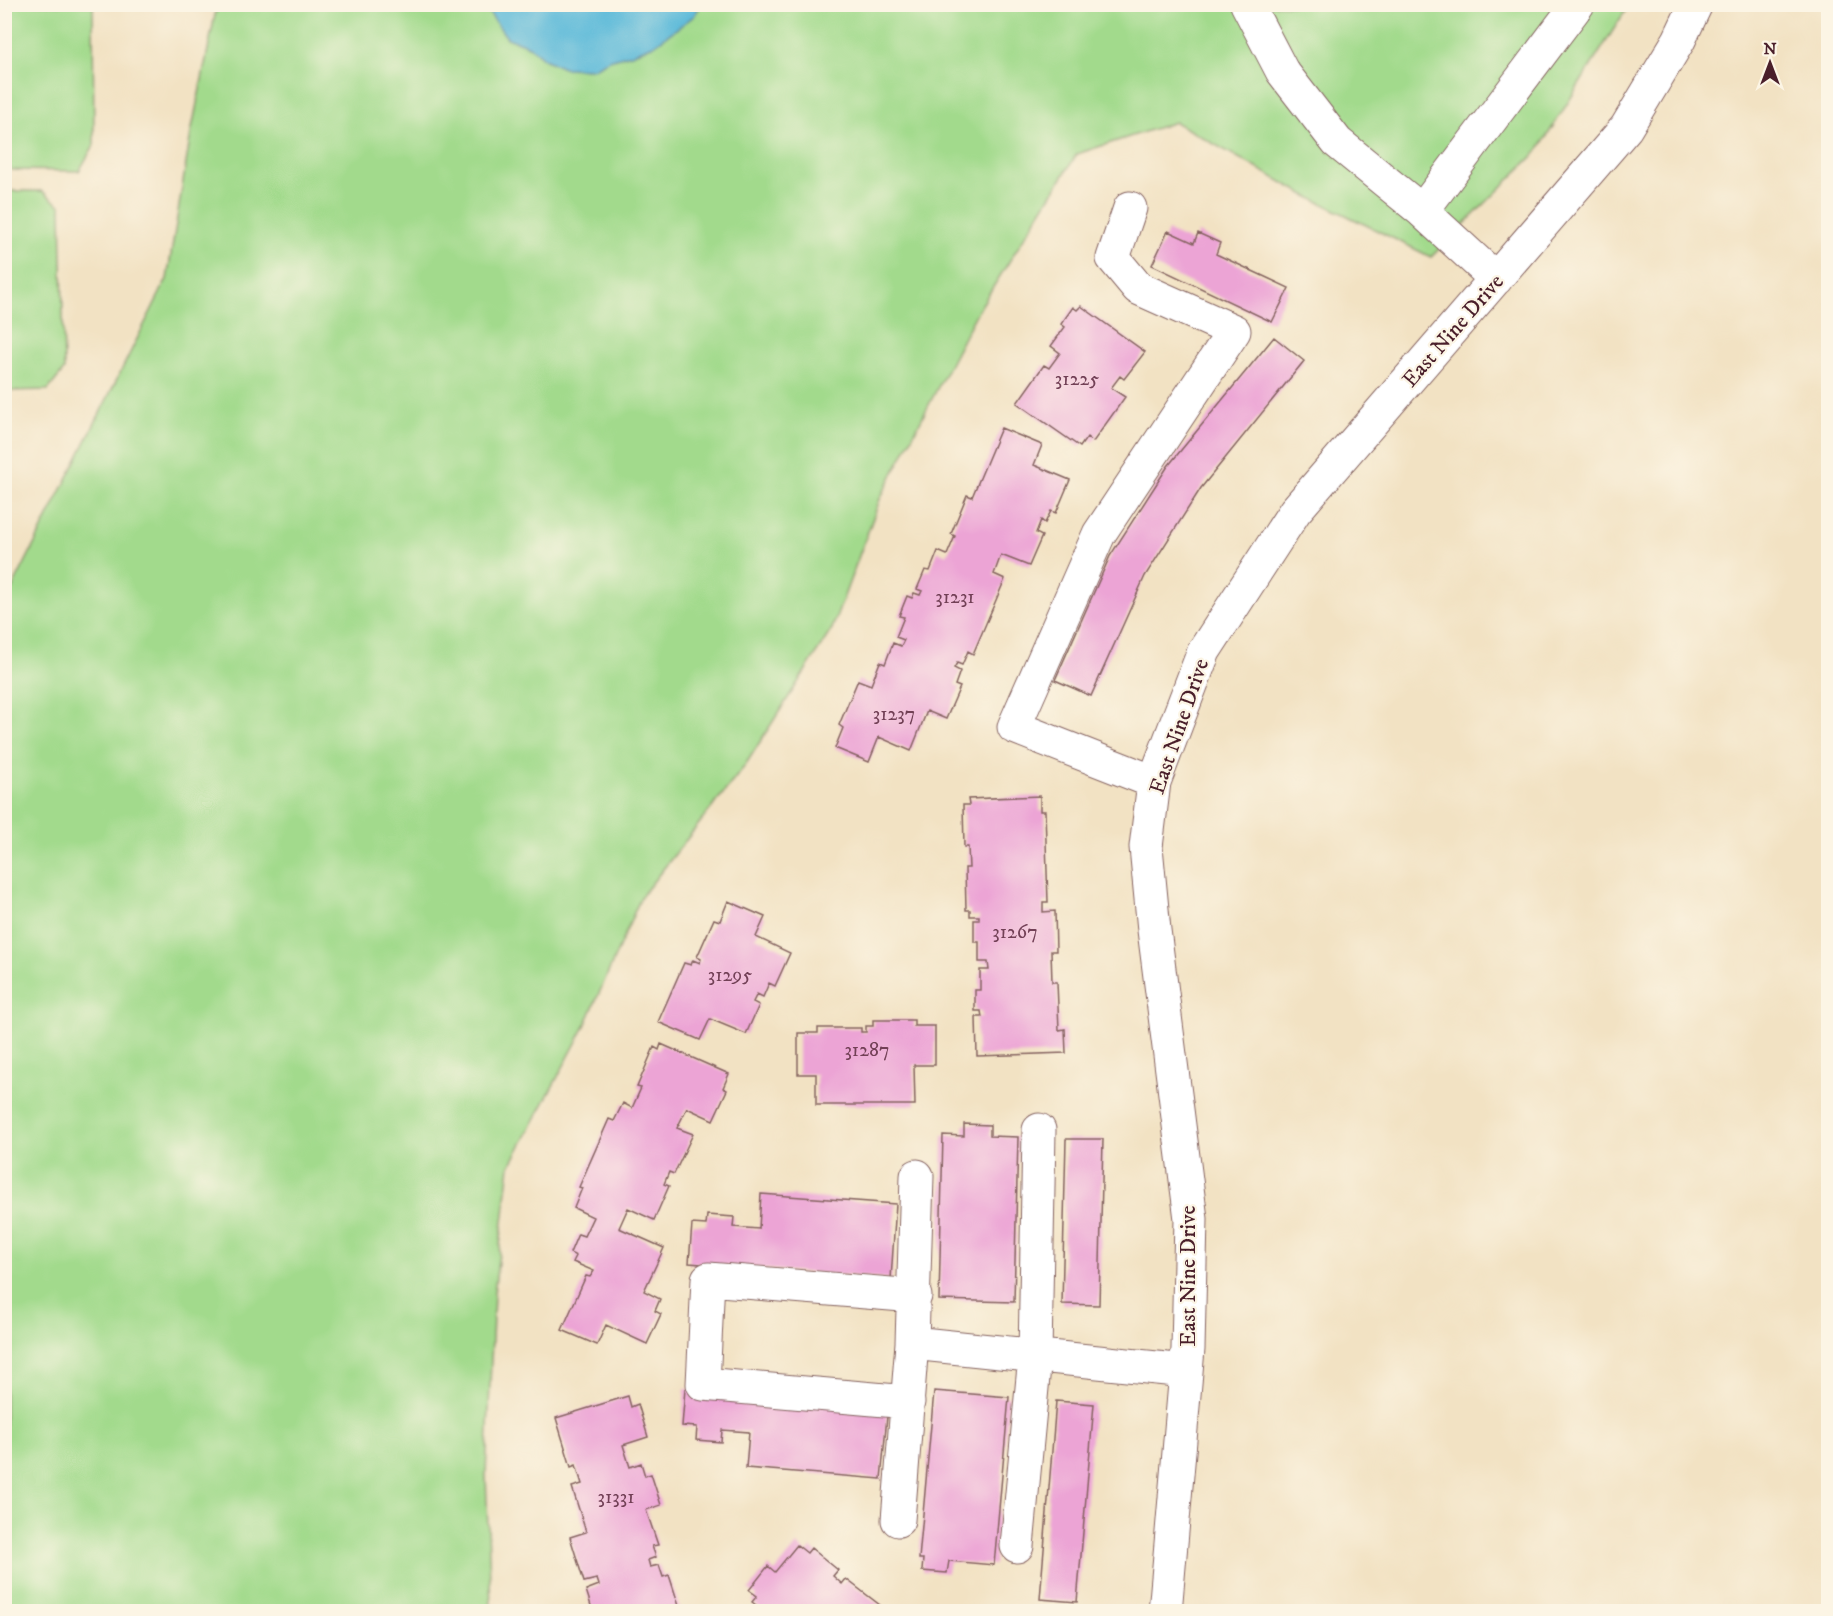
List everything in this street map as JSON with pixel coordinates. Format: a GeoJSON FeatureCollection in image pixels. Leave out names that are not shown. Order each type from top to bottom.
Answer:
{"type":"FeatureCollection","features":[{"type":"Feature","properties":{"kind":"street"},"geometry":{"type":"LineString","coordinates":[[1247,4],[1282,71],[1337,142],[1422,211],[1496,279]]}},
{"type":"Feature","properties":{"kind":"street"},"geometry":{"type":"LineString","coordinates":[[1422,211],[1578,4]]}},
{"type":"Feature","properties":{"kind":"street","name":"East Nine Drive"},"geometry":{"type":"LineString","coordinates":[[1165,1611],[1186,1371],[1191,1219],[1155,942],[1146,846],[1154,782],[1204,651],[1295,511],[1626,128],[1679,40],[1696,4]]}},
{"type":"Feature","properties":{"kind":"street"},"geometry":{"type":"LineString","coordinates":[[1130,208],[1113,258],[1138,288],[1234,331],[1099,534],[1014,726],[1154,782]]}},
{"type":"Feature","properties":{"kind":"street"},"geometry":{"type":"LineString","coordinates":[[1017,1546],[1035,1356],[1039,1130]]}},
{"type":"Feature","properties":{"kind":"street"},"geometry":{"type":"LineString","coordinates":[[898,1520],[915,1296],[917,1176]]}},
{"type":"Feature","properties":{"kind":"street"},"geometry":{"type":"LineString","coordinates":[[908,1402],[703,1384],[708,1279],[915,1296]]}},
{"type":"Feature","properties":{"kind":"street"},"geometry":{"type":"LineString","coordinates":[[912,1343],[1186,1371]]}},
{"type":"Feature","properties":{"kind":"green space"},"geometry":{"type":"Polygon","coordinates":[[[5,4],[93,5],[94,145],[79,171],[11,170],[5,163],[5,4]]]}},
{"type":"Feature","properties":{"kind":"green space"},"geometry":{"type":"Polygon","coordinates":[[[217,5],[1629,5],[1537,152],[1431,257],[1305,195],[1175,122],[1077,154],[976,314],[880,499],[832,629],[744,767],[641,897],[584,1028],[510,1166],[494,1293],[486,1475],[491,1608],[494,1611],[5,1611],[4,605],[167,279],[191,133],[217,5]]]}},
{"type":"Feature","properties":{"kind":"green space"},"geometry":{"type":"Polygon","coordinates":[[[4,191],[42,191],[61,206],[64,370],[48,390],[5,391],[4,191]]]}},
{"type":"Feature","properties":{"kind":"water"},"geometry":{"type":"Polygon","coordinates":[[[486,4],[701,5],[694,16],[654,45],[609,60],[592,69],[563,68],[544,59],[529,46],[507,38],[485,7],[486,4]]]}},
{"type":"Feature","properties":{"kind":"building"},"geometry":{"type":"Polygon","coordinates":[[[1168,231],[1194,243],[1198,233],[1220,243],[1216,254],[1289,288],[1272,322],[1152,265],[1168,231]]]}},
{"type":"Feature","properties":{"kind":"building"},"geometry":{"type":"Polygon","coordinates":[[[1081,306],[1145,352],[1124,379],[1120,376],[1111,388],[1125,397],[1093,442],[1087,437],[1080,447],[1017,403],[1044,365],[1049,368],[1060,353],[1051,346],[1065,327],[1061,324],[1073,307],[1077,310],[1081,306]]]}},
{"type":"Feature","properties":{"kind":"building"},"geometry":{"type":"Polygon","coordinates":[[[1274,337],[1304,361],[1201,488],[1145,576],[1091,696],[1055,680],[1110,556],[1168,466],[1274,337]]]}},
{"type":"Feature","properties":{"kind":"building"},"geometry":{"type":"Polygon","coordinates":[[[1001,428],[1042,445],[1034,465],[1070,480],[1056,513],[1051,511],[1045,523],[1041,520],[1036,533],[1042,536],[1029,566],[1001,555],[994,574],[1005,579],[973,654],[968,651],[962,665],[957,663],[954,668],[960,671],[955,685],[960,687],[946,719],[927,711],[911,751],[879,737],[869,762],[835,748],[843,728],[839,725],[858,680],[871,685],[880,662],[885,664],[893,643],[901,646],[904,640],[896,637],[904,617],[899,616],[907,596],[912,598],[914,593],[920,595],[922,591],[917,589],[925,570],[930,571],[938,551],[947,555],[955,536],[951,534],[967,495],[972,497],[1001,428]]]}},
{"type":"Feature","properties":{"kind":"building"},"geometry":{"type":"Polygon","coordinates":[[[1040,796],[1040,811],[1045,811],[1048,902],[1043,902],[1043,912],[1055,911],[1056,951],[1051,951],[1052,982],[1057,982],[1059,1030],[1065,1029],[1066,1053],[977,1056],[976,1017],[982,1017],[981,1011],[975,1011],[975,990],[980,990],[980,970],[989,970],[988,962],[979,962],[979,942],[974,942],[974,920],[979,920],[979,916],[970,916],[970,910],[966,910],[965,868],[969,868],[968,847],[964,847],[963,805],[969,805],[968,799],[1040,796]]]}},
{"type":"Feature","properties":{"kind":"building"},"geometry":{"type":"Polygon","coordinates":[[[728,901],[765,917],[756,937],[790,953],[775,986],[769,983],[763,997],[757,994],[753,1002],[759,1005],[746,1034],[710,1019],[700,1040],[658,1022],[684,963],[691,965],[693,960],[700,963],[701,959],[697,957],[714,919],[720,921],[728,901]]]}},
{"type":"Feature","properties":{"kind":"building"},"geometry":{"type":"Polygon","coordinates":[[[873,1020],[914,1020],[914,1026],[935,1026],[935,1065],[914,1065],[915,1105],[816,1105],[816,1074],[798,1074],[798,1033],[818,1033],[818,1028],[861,1028],[861,1032],[866,1032],[866,1026],[873,1026],[873,1020]]]}},
{"type":"Feature","properties":{"kind":"building"},"geometry":{"type":"Polygon","coordinates":[[[661,1044],[729,1074],[723,1088],[727,1090],[713,1120],[687,1108],[677,1128],[693,1134],[674,1174],[669,1172],[664,1184],[669,1186],[654,1220],[628,1208],[619,1228],[664,1248],[644,1291],[660,1299],[655,1311],[661,1314],[647,1344],[606,1325],[597,1345],[562,1330],[586,1276],[590,1277],[594,1271],[573,1262],[576,1256],[570,1253],[578,1234],[584,1236],[593,1217],[574,1208],[582,1188],[579,1187],[609,1119],[614,1121],[623,1103],[632,1108],[641,1088],[637,1087],[654,1047],[659,1050],[661,1044]]]}},
{"type":"Feature","properties":{"kind":"building"},"geometry":{"type":"Polygon","coordinates":[[[964,1124],[990,1125],[990,1136],[1018,1137],[1014,1302],[939,1300],[943,1135],[964,1136],[964,1124]]]}},
{"type":"Feature","properties":{"kind":"building"},"geometry":{"type":"Polygon","coordinates":[[[1066,1139],[1103,1139],[1099,1305],[1062,1304],[1066,1139]]]}},
{"type":"Feature","properties":{"kind":"building"},"geometry":{"type":"Polygon","coordinates":[[[761,1194],[896,1204],[891,1279],[689,1263],[692,1224],[706,1225],[707,1215],[734,1217],[733,1227],[759,1229],[761,1194]]]}},
{"type":"Feature","properties":{"kind":"building"},"geometry":{"type":"Polygon","coordinates":[[[685,1389],[888,1406],[881,1479],[746,1468],[749,1432],[722,1430],[721,1442],[696,1440],[697,1427],[682,1426],[685,1389]]]}},
{"type":"Feature","properties":{"kind":"building"},"geometry":{"type":"Polygon","coordinates":[[[934,1391],[1009,1397],[994,1565],[949,1561],[947,1573],[922,1571],[923,1559],[919,1559],[934,1391]]]}},
{"type":"Feature","properties":{"kind":"building"},"geometry":{"type":"Polygon","coordinates":[[[628,1396],[631,1407],[638,1404],[648,1437],[623,1445],[630,1467],[641,1463],[645,1476],[651,1474],[661,1505],[646,1510],[658,1545],[652,1546],[656,1557],[648,1560],[650,1567],[659,1565],[663,1577],[669,1575],[680,1609],[673,1612],[593,1612],[586,1590],[599,1585],[597,1579],[584,1582],[570,1537],[586,1532],[572,1487],[582,1484],[576,1465],[571,1467],[556,1418],[628,1396]]]}},
{"type":"Feature","properties":{"kind":"building"},"geometry":{"type":"Polygon","coordinates":[[[1056,1401],[1094,1404],[1077,1602],[1040,1599],[1056,1401]]]}},
{"type":"Feature","properties":{"kind":"building"},"geometry":{"type":"Polygon","coordinates":[[[797,1545],[807,1553],[811,1548],[838,1570],[833,1576],[842,1584],[846,1579],[889,1612],[765,1612],[752,1602],[757,1596],[749,1590],[768,1566],[775,1572],[797,1545]]]}}]}
